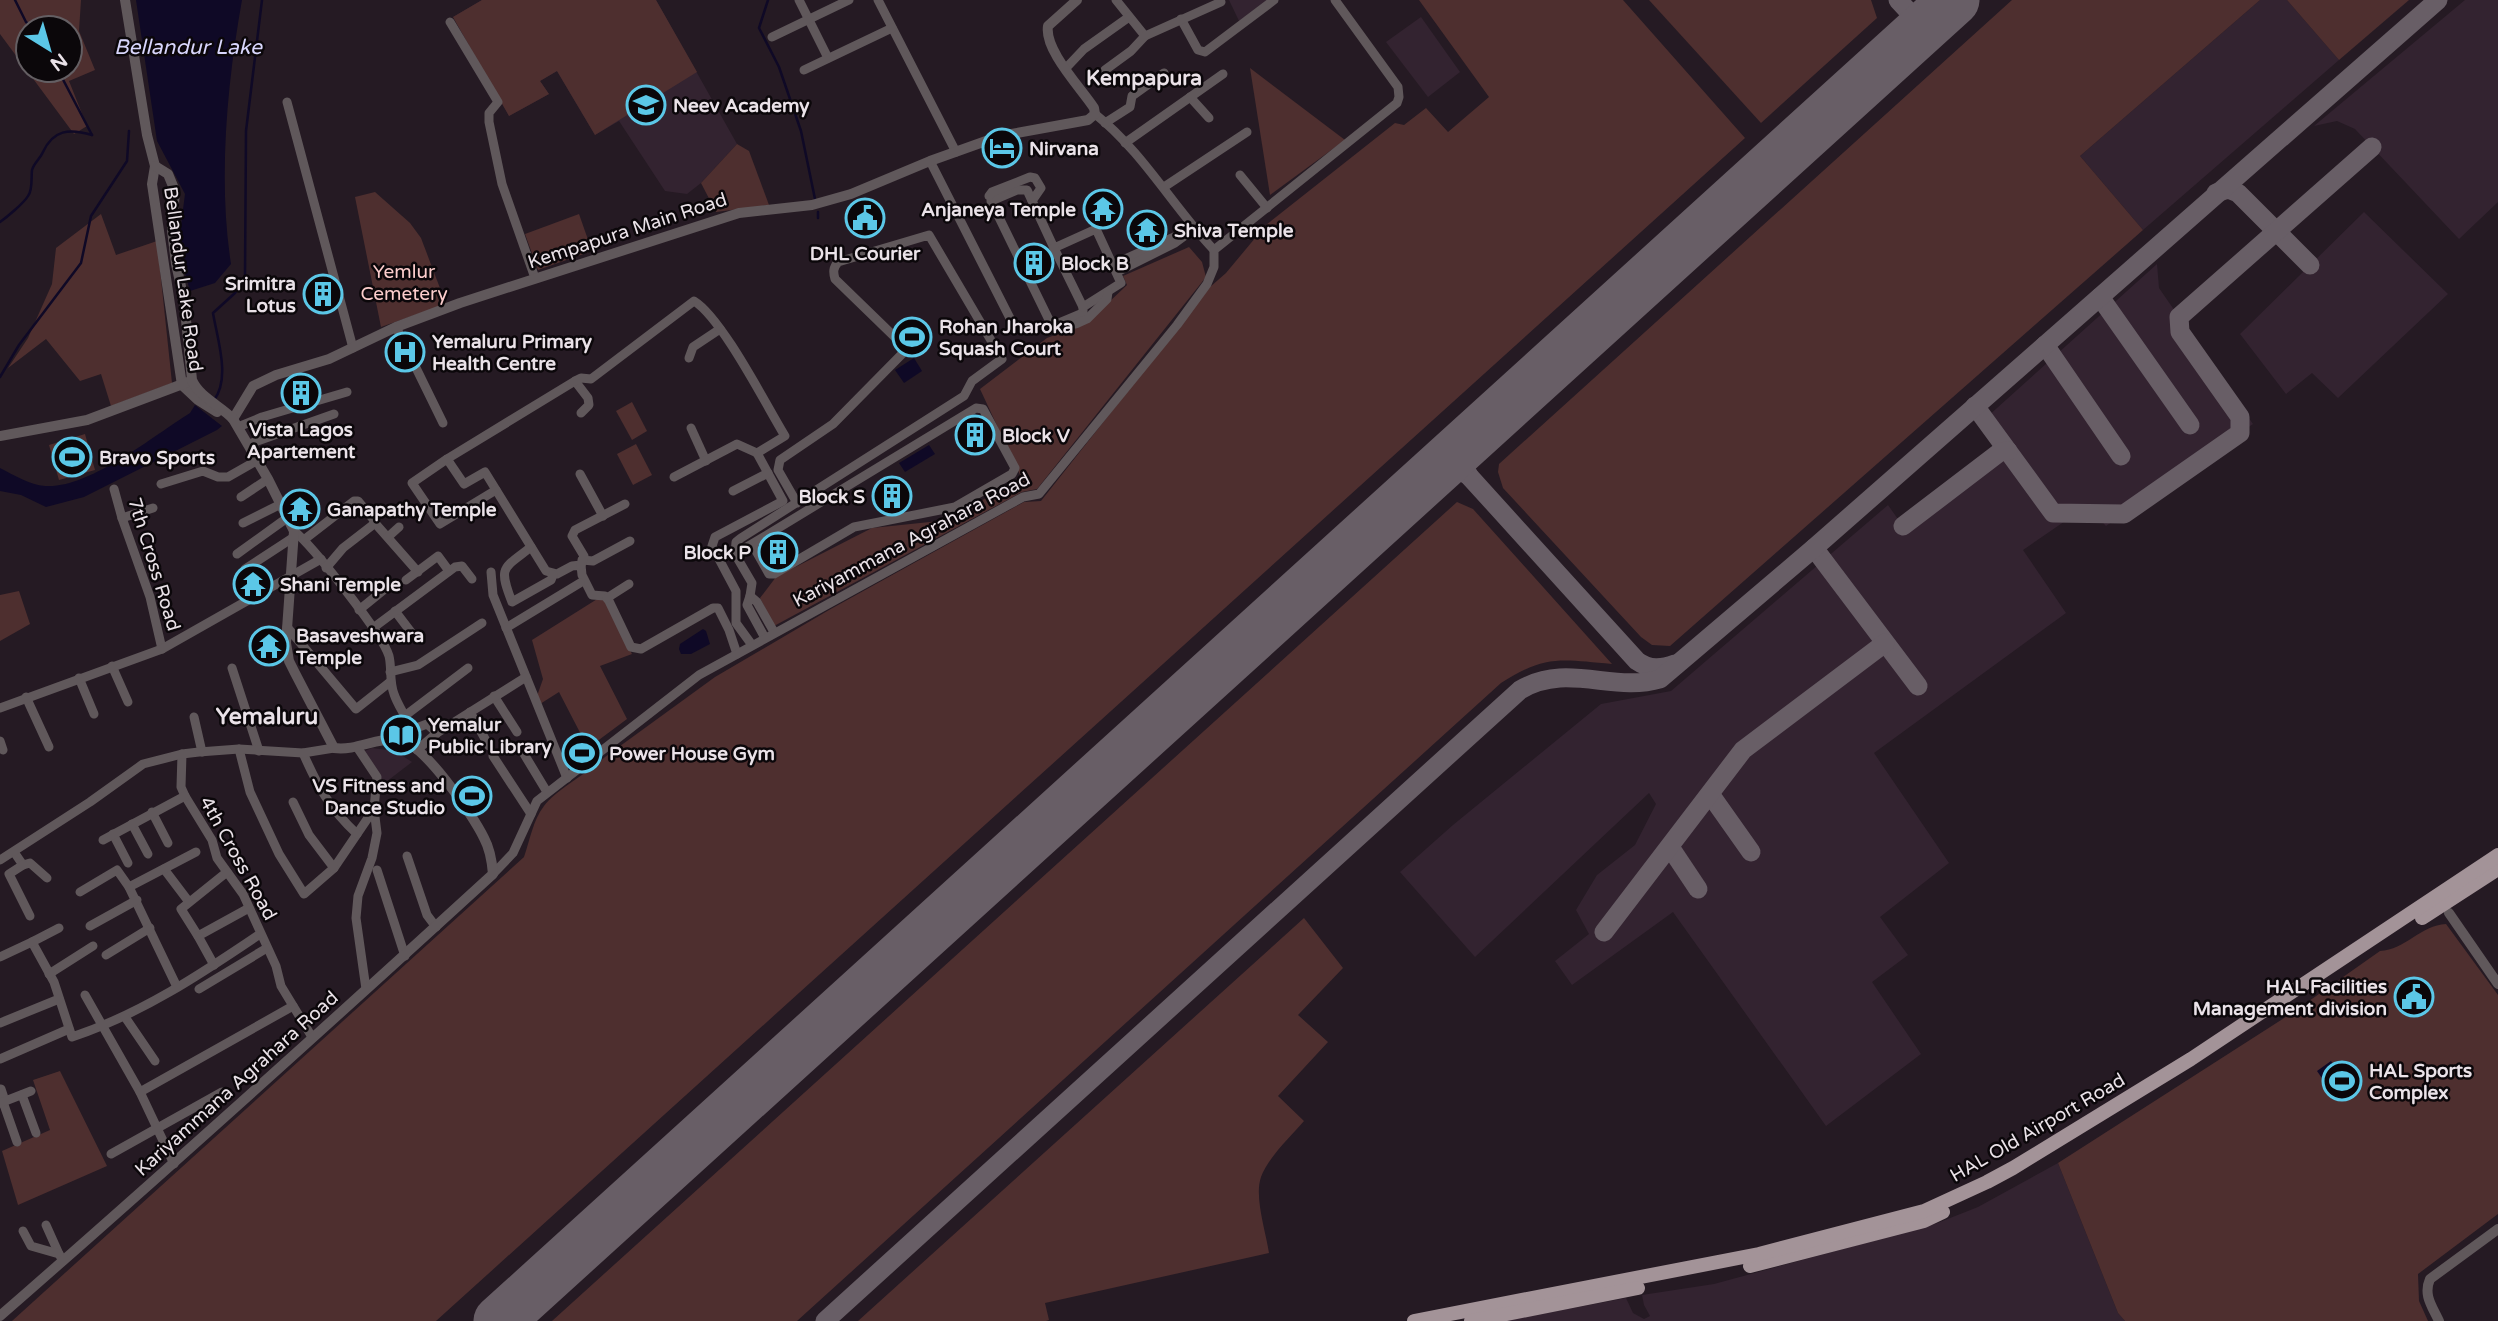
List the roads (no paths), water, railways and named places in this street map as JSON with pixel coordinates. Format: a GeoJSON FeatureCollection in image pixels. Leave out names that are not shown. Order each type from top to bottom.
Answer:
{"type":"FeatureCollection","features":[{"type":"Feature","properties":{"kind":"main road"},"geometry":{"type":"LineString","coordinates":[[2429,908],[2432,894],[2469,863],[2498,845]]}},
{"type":"Feature","properties":{"kind":"main road"},"geometry":{"type":"LineString","coordinates":[[2429,908],[2498,855]]}},
{"type":"Feature","properties":{"kind":"main road"},"geometry":{"type":"LineString","coordinates":[[2429,908],[2498,869]]}},
{"type":"Feature","properties":{"kind":"main road"},"geometry":{"type":"LineString","coordinates":[[2429,908],[2444,916],[2498,878]]}},
{"type":"Feature","properties":{"kind":"main road","name":"HAL Old Airport Road"},"geometry":{"type":"LineString","coordinates":[[1471,1321],[1924,1221],[1992,1189],[2195,1066],[2429,908]]}},
{"type":"Feature","properties":{"kind":"main road","name":"HAL Old Airport Road"},"geometry":{"type":"LineString","coordinates":[[1414,1321],[1753,1260]]}},
{"type":"Feature","properties":{"kind":"street","name":"Bellandur Lake Road"},"geometry":{"type":"LineString","coordinates":[[125,0],[147,135],[155,166],[152,184],[190,387]]}},
{"type":"Feature","properties":{"kind":"street"},"geometry":{"type":"LineString","coordinates":[[799,0],[828,58]]}},
{"type":"Feature","properties":{"kind":"street"},"geometry":{"type":"LineString","coordinates":[[772,37],[849,0]]}},
{"type":"Feature","properties":{"kind":"street"},"geometry":{"type":"LineString","coordinates":[[878,0],[956,152]]}},
{"type":"Feature","properties":{"kind":"street"},"geometry":{"type":"LineString","coordinates":[[1077,0],[1048,26],[1047,32],[1055,52],[1090,101],[1095,114],[1125,142],[1214,250],[1388,111],[1399,97],[1398,87],[1335,0]]}},
{"type":"Feature","properties":{"kind":"street"},"geometry":{"type":"LineString","coordinates":[[1181,19],[1198,50],[1205,52],[1274,0]]}},
{"type":"Feature","properties":{"kind":"street"},"geometry":{"type":"LineString","coordinates":[[1121,2],[1129,17],[1145,36]]}},
{"type":"Feature","properties":{"kind":"street"},"geometry":{"type":"LineString","coordinates":[[1105,70],[1131,51],[1145,36],[1221,2]]}},
{"type":"Feature","properties":{"kind":"street"},"geometry":{"type":"LineString","coordinates":[[1066,68],[1084,49],[1129,17]]}},
{"type":"Feature","properties":{"kind":"street"},"geometry":{"type":"LineString","coordinates":[[450,22],[498,102],[489,113],[489,122],[502,184],[535,278]]}},
{"type":"Feature","properties":{"kind":"street"},"geometry":{"type":"LineString","coordinates":[[804,70],[892,27]]}},
{"type":"Feature","properties":{"kind":"street"},"geometry":{"type":"LineString","coordinates":[[1105,123],[1130,107],[1134,94],[1164,73]]}},
{"type":"Feature","properties":{"kind":"street"},"geometry":{"type":"LineString","coordinates":[[1125,142],[1223,74]]}},
{"type":"Feature","properties":{"kind":"street"},"geometry":{"type":"LineString","coordinates":[[1190,97],[1209,118]]}},
{"type":"Feature","properties":{"kind":"street"},"geometry":{"type":"LineString","coordinates":[[287,102],[353,348]]}},
{"type":"Feature","properties":{"kind":"street","name":"Kempapura Main Road"},"geometry":{"type":"LineString","coordinates":[[231,418],[253,386],[275,375],[329,359],[396,327],[535,278],[739,213],[812,205],[851,194],[930,161],[1013,132],[1088,120],[1095,114]]}},
{"type":"Feature","properties":{"kind":"street"},"geometry":{"type":"LineString","coordinates":[[1164,187],[1247,132]]}},
{"type":"Feature","properties":{"kind":"street"},"geometry":{"type":"LineString","coordinates":[[930,161],[1014,326]]}},
{"type":"Feature","properties":{"kind":"street","name":"Bellandur Lake Road"},"geometry":{"type":"LineString","coordinates":[[155,166],[168,174],[175,191],[172,230],[184,300],[190,387]]}},
{"type":"Feature","properties":{"kind":"street"},"geometry":{"type":"LineString","coordinates":[[1240,175],[1267,208]]}},
{"type":"Feature","properties":{"kind":"street"},"geometry":{"type":"LineString","coordinates":[[989,196],[992,192],[1030,177],[1035,178],[1041,188],[1032,201]]}},
{"type":"Feature","properties":{"kind":"street"},"geometry":{"type":"LineString","coordinates":[[1017,190],[1027,190],[1054,248],[1083,307],[1083,313],[1052,326],[991,201],[1017,190]]}},
{"type":"Feature","properties":{"kind":"street"},"geometry":{"type":"LineString","coordinates":[[1054,248],[1096,229],[1121,282],[1083,307]]}},
{"type":"Feature","properties":{"kind":"street"},"geometry":{"type":"LineString","coordinates":[[1115,268],[1175,243],[1194,229]]}},
{"type":"Feature","properties":{"kind":"street"},"geometry":{"type":"LineString","coordinates":[[765,638],[747,605],[752,583],[735,554],[734,546],[741,538],[797,503],[964,396],[972,381],[1002,359],[929,234],[838,262],[834,266],[835,279],[903,345],[904,352],[833,424],[780,460],[778,470],[797,503]]}},
{"type":"Feature","properties":{"kind":"street","name":"Kariyammana Agrahara Road"},"geometry":{"type":"LineString","coordinates":[[0,1315],[61,1257],[174,1164],[493,874],[513,853],[537,801],[547,792],[699,676],[774,632],[1023,497],[1043,489],[1207,284],[1214,267],[1214,250]]}},
{"type":"Feature","properties":{"kind":"street"},"geometry":{"type":"LineString","coordinates":[[1076,324],[1087,319],[1107,299],[1108,292]]}},
{"type":"Feature","properties":{"kind":"street"},"geometry":{"type":"LineString","coordinates":[[496,490],[443,524],[438,523],[412,483],[575,381],[581,378],[591,379],[694,301],[703,306],[720,329],[785,436],[757,453]]}},
{"type":"Feature","properties":{"kind":"street"},"geometry":{"type":"LineString","coordinates":[[396,327],[443,423]]}},
{"type":"Feature","properties":{"kind":"street"},"geometry":{"type":"LineString","coordinates":[[689,358],[692,346],[720,329]]}},
{"type":"Feature","properties":{"kind":"street"},"geometry":{"type":"LineString","coordinates":[[575,381],[588,398],[589,405],[581,413]]}},
{"type":"Feature","properties":{"kind":"street"},"geometry":{"type":"LineString","coordinates":[[0,436],[87,420],[190,387],[231,418],[249,444],[298,536],[324,563],[373,628],[388,655],[390,682],[394,696],[406,715],[413,747]]}},
{"type":"Feature","properties":{"kind":"street"},"geometry":{"type":"LineString","coordinates":[[231,418],[262,417],[347,392]]}},
{"type":"Feature","properties":{"kind":"street"},"geometry":{"type":"LineString","coordinates":[[735,554],[976,408],[982,410],[1015,468],[1012,474],[955,507],[854,527],[774,574],[769,574],[752,544]]}},
{"type":"Feature","properties":{"kind":"street"},"geometry":{"type":"LineString","coordinates":[[249,444],[334,414]]}},
{"type":"Feature","properties":{"kind":"street"},"geometry":{"type":"LineString","coordinates":[[691,428],[706,461]]}},
{"type":"Feature","properties":{"kind":"street"},"geometry":{"type":"LineString","coordinates":[[674,477],[737,444],[757,453],[782,501],[715,537],[712,546],[736,591],[731,623],[737,654]]}},
{"type":"Feature","properties":{"kind":"street"},"geometry":{"type":"LineString","coordinates":[[447,459],[464,484],[485,472],[546,571],[553,575]]}},
{"type":"Feature","properties":{"kind":"street"},"geometry":{"type":"LineString","coordinates":[[161,484],[203,471],[218,477],[228,477],[258,460]]}},
{"type":"Feature","properties":{"kind":"street"},"geometry":{"type":"LineString","coordinates":[[733,491],[768,473]]}},
{"type":"Feature","properties":{"kind":"street"},"geometry":{"type":"LineString","coordinates":[[580,474],[603,516]]}},
{"type":"Feature","properties":{"kind":"street"},"geometry":{"type":"LineString","coordinates":[[241,497],[268,479]]}},
{"type":"Feature","properties":{"kind":"street","name":"7th Cross Road"},"geometry":{"type":"LineString","coordinates":[[114,489],[150,597],[162,649]]}},
{"type":"Feature","properties":{"kind":"street"},"geometry":{"type":"LineString","coordinates":[[246,569],[354,501],[363,504],[374,522],[418,572]]}},
{"type":"Feature","properties":{"kind":"street"},"geometry":{"type":"LineString","coordinates":[[243,523],[281,504]]}},
{"type":"Feature","properties":{"kind":"street"},"geometry":{"type":"LineString","coordinates":[[625,505],[575,530],[572,536],[583,556],[582,575],[592,595],[607,598],[629,584]]}},
{"type":"Feature","properties":{"kind":"street"},"geometry":{"type":"LineString","coordinates":[[122,518],[153,508]]}},
{"type":"Feature","properties":{"kind":"street"},"geometry":{"type":"LineString","coordinates":[[237,554],[287,518]]}},
{"type":"Feature","properties":{"kind":"street","name":"7th Cross Road"},"geometry":{"type":"LineString","coordinates":[[0,708],[162,649],[290,575],[324,563],[374,522]]}},
{"type":"Feature","properties":{"kind":"street"},"geometry":{"type":"LineString","coordinates":[[387,537],[399,527]]}},
{"type":"Feature","properties":{"kind":"street"},"geometry":{"type":"LineString","coordinates":[[298,536],[290,575],[286,643],[289,661],[334,748]]}},
{"type":"Feature","properties":{"kind":"street"},"geometry":{"type":"LineString","coordinates":[[531,547],[505,567],[502,578],[512,602],[551,580],[553,575],[572,566],[593,561],[630,541]]}},
{"type":"Feature","properties":{"kind":"street"},"geometry":{"type":"LineString","coordinates":[[406,580],[438,556],[449,571]]}},
{"type":"Feature","properties":{"kind":"street"},"geometry":{"type":"LineString","coordinates":[[373,628],[454,567],[462,566],[472,579]]}},
{"type":"Feature","properties":{"kind":"street"},"geometry":{"type":"LineString","coordinates":[[491,572],[493,595],[567,778]]}},
{"type":"Feature","properties":{"kind":"street"},"geometry":{"type":"LineString","coordinates":[[506,628],[580,583]]}},
{"type":"Feature","properties":{"kind":"street"},"geometry":{"type":"LineString","coordinates":[[359,610],[391,584]]}},
{"type":"Feature","properties":{"kind":"street"},"geometry":{"type":"LineString","coordinates":[[750,596],[757,602],[774,632]]}},
{"type":"Feature","properties":{"kind":"street"},"geometry":{"type":"LineString","coordinates":[[607,598],[631,646],[636,649],[641,649],[713,608],[718,608],[752,645]]}},
{"type":"Feature","properties":{"kind":"street"},"geometry":{"type":"LineString","coordinates":[[395,611],[417,640]]}},
{"type":"Feature","properties":{"kind":"street"},"geometry":{"type":"LineString","coordinates":[[390,672],[418,665],[482,623]]}},
{"type":"Feature","properties":{"kind":"street"},"geometry":{"type":"LineString","coordinates":[[287,627],[355,709],[390,682]]}},
{"type":"Feature","properties":{"kind":"street"},"geometry":{"type":"LineString","coordinates":[[112,666],[128,702]]}},
{"type":"Feature","properties":{"kind":"street"},"geometry":{"type":"LineString","coordinates":[[232,668],[259,751]]}},
{"type":"Feature","properties":{"kind":"street"},"geometry":{"type":"LineString","coordinates":[[406,715],[468,668]]}},
{"type":"Feature","properties":{"kind":"street"},"geometry":{"type":"LineString","coordinates":[[413,747],[526,677]]}},
{"type":"Feature","properties":{"kind":"street"},"geometry":{"type":"LineString","coordinates":[[79,678],[94,714]]}},
{"type":"Feature","properties":{"kind":"street"},"geometry":{"type":"LineString","coordinates":[[494,696],[517,732]]}},
{"type":"Feature","properties":{"kind":"street"},"geometry":{"type":"LineString","coordinates":[[26,697],[49,747]]}},
{"type":"Feature","properties":{"kind":"street"},"geometry":{"type":"LineString","coordinates":[[470,712],[489,746]]}},
{"type":"Feature","properties":{"kind":"street"},"geometry":{"type":"LineString","coordinates":[[194,717],[202,752]]}},
{"type":"Feature","properties":{"kind":"street"},"geometry":{"type":"LineString","coordinates":[[411,730],[427,724],[437,733]]}},
{"type":"Feature","properties":{"kind":"street"},"geometry":{"type":"LineString","coordinates":[[0,860],[143,764],[202,752],[239,749],[303,753],[334,748],[344,750],[399,739],[413,747],[455,790],[484,838],[491,856],[493,874]]}},
{"type":"Feature","properties":{"kind":"street"},"geometry":{"type":"LineString","coordinates":[[357,747],[377,777],[374,809],[377,833],[372,858],[358,897],[356,918],[366,989]]}},
{"type":"Feature","properties":{"kind":"street"},"geometry":{"type":"LineString","coordinates":[[239,749],[250,792],[279,854],[304,894],[334,868],[374,809]]}},
{"type":"Feature","properties":{"kind":"street"},"geometry":{"type":"LineString","coordinates":[[303,753],[335,813],[357,834]]}},
{"type":"Feature","properties":{"kind":"street","name":"4th Cross Road"},"geometry":{"type":"LineString","coordinates":[[182,754],[181,787],[185,796],[212,840],[217,858],[243,894],[276,966],[281,986],[312,1037]]}},
{"type":"Feature","properties":{"kind":"street"},"geometry":{"type":"LineString","coordinates":[[524,754],[547,792]]}},
{"type":"Feature","properties":{"kind":"street"},"geometry":{"type":"LineString","coordinates":[[493,756],[531,814]]}},
{"type":"Feature","properties":{"kind":"street"},"geometry":{"type":"LineString","coordinates":[[103,840],[185,796]]}},
{"type":"Feature","properties":{"kind":"street"},"geometry":{"type":"LineString","coordinates":[[293,803],[309,835],[334,868]]}},
{"type":"Feature","properties":{"kind":"street"},"geometry":{"type":"LineString","coordinates":[[152,812],[168,843]]}},
{"type":"Feature","properties":{"kind":"street"},"geometry":{"type":"LineString","coordinates":[[132,824],[148,854]]}},
{"type":"Feature","properties":{"kind":"street"},"geometry":{"type":"LineString","coordinates":[[113,834],[128,863]]}},
{"type":"Feature","properties":{"kind":"street"},"geometry":{"type":"LineString","coordinates":[[14,852],[23,865]]}},
{"type":"Feature","properties":{"kind":"street"},"geometry":{"type":"LineString","coordinates":[[129,887],[196,852]]}},
{"type":"Feature","properties":{"kind":"street"},"geometry":{"type":"LineString","coordinates":[[407,856],[427,915],[436,927]]}},
{"type":"Feature","properties":{"kind":"street"},"geometry":{"type":"LineString","coordinates":[[30,915],[9,874],[30,863],[47,878]]}},
{"type":"Feature","properties":{"kind":"street"},"geometry":{"type":"LineString","coordinates":[[164,869],[189,902]]}},
{"type":"Feature","properties":{"kind":"street"},"geometry":{"type":"LineString","coordinates":[[80,892],[117,870],[137,900],[177,988]]}},
{"type":"Feature","properties":{"kind":"street"},"geometry":{"type":"LineString","coordinates":[[377,870],[405,956]]}},
{"type":"Feature","properties":{"kind":"street"},"geometry":{"type":"LineString","coordinates":[[215,965],[181,909],[227,872]]}},
{"type":"Feature","properties":{"kind":"street"},"geometry":{"type":"LineString","coordinates":[[90,926],[137,900]]}},
{"type":"Feature","properties":{"kind":"street"},"geometry":{"type":"LineString","coordinates":[[198,936],[249,908]]}},
{"type":"Feature","properties":{"kind":"street"},"geometry":{"type":"LineString","coordinates":[[2449,912],[2498,984]]}},
{"type":"Feature","properties":{"kind":"street"},"geometry":{"type":"LineString","coordinates":[[0,957],[59,928]]}},
{"type":"Feature","properties":{"kind":"street"},"geometry":{"type":"LineString","coordinates":[[106,955],[150,928]]}},
{"type":"Feature","properties":{"kind":"street"},"geometry":{"type":"LineString","coordinates":[[34,941],[32,942],[49,974],[72,1037],[125,1017],[215,965],[260,934]]}},
{"type":"Feature","properties":{"kind":"street"},"geometry":{"type":"LineString","coordinates":[[49,974],[93,946]]}},
{"type":"Feature","properties":{"kind":"street"},"geometry":{"type":"LineString","coordinates":[[199,989],[267,948]]}},
{"type":"Feature","properties":{"kind":"street"},"geometry":{"type":"LineString","coordinates":[[85,995],[140,1092],[174,1164]]}},
{"type":"Feature","properties":{"kind":"street"},"geometry":{"type":"LineString","coordinates":[[0,1023],[59,999]]}},
{"type":"Feature","properties":{"kind":"street"},"geometry":{"type":"LineString","coordinates":[[140,1092],[293,1006]]}},
{"type":"Feature","properties":{"kind":"street"},"geometry":{"type":"LineString","coordinates":[[125,1017],[155,1060]]}},
{"type":"Feature","properties":{"kind":"street"},"geometry":{"type":"LineString","coordinates":[[0,1059],[69,1029]]}},
{"type":"Feature","properties":{"kind":"street"},"geometry":{"type":"LineString","coordinates":[[1,1089],[17,1142]]}},
{"type":"Feature","properties":{"kind":"street"},"geometry":{"type":"LineString","coordinates":[[111,1154],[222,1092]]}},
{"type":"Feature","properties":{"kind":"street"},"geometry":{"type":"LineString","coordinates":[[3,1102],[27,1093],[36,1133]]}},
{"type":"Feature","properties":{"kind":"street"},"geometry":{"type":"LineString","coordinates":[[46,1225],[61,1257]]}},
{"type":"Feature","properties":{"kind":"street"},"geometry":{"type":"LineString","coordinates":[[2439,1321],[2427,1296],[2426,1287],[2430,1279],[2498,1229]]}},
{"type":"Feature","properties":{"kind":"street"},"geometry":{"type":"LineString","coordinates":[[23,1231],[31,1246],[61,1257]]}},
{"type":"Feature","properties":{"kind":"water","name":"Bellandur Lake"},"geometry":{"type":"Polygon","coordinates":[[[136,0],[242,0],[228,98],[226,132],[225,199],[231,264],[215,283],[190,291],[178,248],[185,194],[157,141],[136,0]]]}},
{"type":"Feature","properties":{"kind":"water"},"geometry":{"type":"Polygon","coordinates":[[[914,358],[922,371],[904,383],[895,370],[914,358]]]}},
{"type":"Feature","properties":{"kind":"water"},"geometry":{"type":"Polygon","coordinates":[[[195,405],[222,426],[84,497],[46,507],[21,495],[0,491],[0,468],[45,486],[62,485],[81,479],[139,447],[190,413],[195,405]]]}},
{"type":"Feature","properties":{"kind":"water"},"geometry":{"type":"Polygon","coordinates":[[[929,445],[935,454],[905,472],[899,463],[929,445]]]}},
{"type":"Feature","properties":{"kind":"water"},"geometry":{"type":"Polygon","coordinates":[[[703,629],[710,644],[691,654],[681,654],[680,644],[703,629]]]}},
{"type":"Feature","properties":{"kind":"water"},"geometry":{"type":"Polygon","coordinates":[[[2331,1061],[2346,1083],[2332,1093],[2317,1071],[2331,1061]]]}},
{"type":"Feature","properties":{"kind":"waterway"},"geometry":{"type":"LineString","coordinates":[[15,0],[22,14]]}},
{"type":"Feature","properties":{"kind":"waterway"},"geometry":{"type":"LineString","coordinates":[[214,400],[222,381],[222,369],[213,313],[235,293],[245,276],[246,131],[262,0]]}},
{"type":"Feature","properties":{"kind":"waterway"},"geometry":{"type":"LineString","coordinates":[[768,0],[759,28],[779,67],[801,131],[815,199]]}},
{"type":"Feature","properties":{"kind":"waterway"},"geometry":{"type":"LineString","coordinates":[[65,84],[92,135]]}},
{"type":"Feature","properties":{"kind":"waterway"},"geometry":{"type":"LineString","coordinates":[[0,377],[19,345],[81,263],[91,216],[127,161],[129,131]]}},
{"type":"Feature","properties":{"kind":"waterway"},"geometry":{"type":"LineString","coordinates":[[0,222],[30,193],[32,170],[52,139],[69,132],[92,135]]}},
{"type":"Feature","properties":{"kind":"waterway"},"geometry":{"type":"LineString","coordinates":[[818,212],[818,218]]}},
{"type":"Feature","properties":{"kind":"place","name":"Neev Academy"},"geometry":{"type":"Point","coordinates":[646,105]}},
{"type":"Feature","properties":{"kind":"place","name":"Nirvana"},"geometry":{"type":"Point","coordinates":[1002,148]}},
{"type":"Feature","properties":{"kind":"place","name":"Anjaneya Temple"},"geometry":{"type":"Point","coordinates":[1103,209]}},
{"type":"Feature","properties":{"kind":"place","name":"DHL Courier"},"geometry":{"type":"Point","coordinates":[865,218]}},
{"type":"Feature","properties":{"kind":"place","name":"Shiva Temple"},"geometry":{"type":"Point","coordinates":[1147,230]}},
{"type":"Feature","properties":{"kind":"place","name":"Block B"},"geometry":{"type":"Point","coordinates":[1034,263]}},
{"type":"Feature","properties":{"kind":"place","name":"Srimitra Lotus"},"geometry":{"type":"Point","coordinates":[323,294]}},
{"type":"Feature","properties":{"kind":"place","name":"Rohan Jharoka Squash Court"},"geometry":{"type":"Point","coordinates":[912,337]}},
{"type":"Feature","properties":{"kind":"place","name":"Yemaluru Primary Health Centre"},"geometry":{"type":"Point","coordinates":[405,352]}},
{"type":"Feature","properties":{"kind":"place","name":"Vista Lagos Apartement"},"geometry":{"type":"Point","coordinates":[301,393]}},
{"type":"Feature","properties":{"kind":"place","name":"Block V"},"geometry":{"type":"Point","coordinates":[975,435]}},
{"type":"Feature","properties":{"kind":"place","name":"Bravo Sports"},"geometry":{"type":"Point","coordinates":[72,457]}},
{"type":"Feature","properties":{"kind":"place","name":"Block S"},"geometry":{"type":"Point","coordinates":[892,496]}},
{"type":"Feature","properties":{"kind":"place","name":"Ganapathy Temple"},"geometry":{"type":"Point","coordinates":[300,509]}},
{"type":"Feature","properties":{"kind":"place","name":"Block P"},"geometry":{"type":"Point","coordinates":[778,552]}},
{"type":"Feature","properties":{"kind":"place","name":"Shani Temple"},"geometry":{"type":"Point","coordinates":[253,584]}},
{"type":"Feature","properties":{"kind":"place","name":"Basaveshwara Temple"},"geometry":{"type":"Point","coordinates":[269,646]}},
{"type":"Feature","properties":{"kind":"place","name":"Yemalur Public Library"},"geometry":{"type":"Point","coordinates":[401,735]}},
{"type":"Feature","properties":{"kind":"place","name":"Power House Gym"},"geometry":{"type":"Point","coordinates":[582,753]}},
{"type":"Feature","properties":{"kind":"place","name":"VS Fitness and Dance Studio"},"geometry":{"type":"Point","coordinates":[472,796]}},
{"type":"Feature","properties":{"kind":"place","name":"HAL Facilities Management division"},"geometry":{"type":"Point","coordinates":[2414,997]}},
{"type":"Feature","properties":{"kind":"place","name":"HAL Sports Complex"},"geometry":{"type":"Point","coordinates":[2342,1081]}},
{"type":"Feature","properties":{"kind":"district","name":"Kempapura"},"geometry":{"type":"Point","coordinates":[1144,78]}},
{"type":"Feature","properties":{"kind":"district","name":"Yemaluru"},"geometry":{"type":"Point","coordinates":[267,716]}},
{"type":"Feature","properties":{"kind":"park label","name":"Yemlur Cemetery"},"geometry":{"type":"Point","coordinates":[404,282]}}]}
